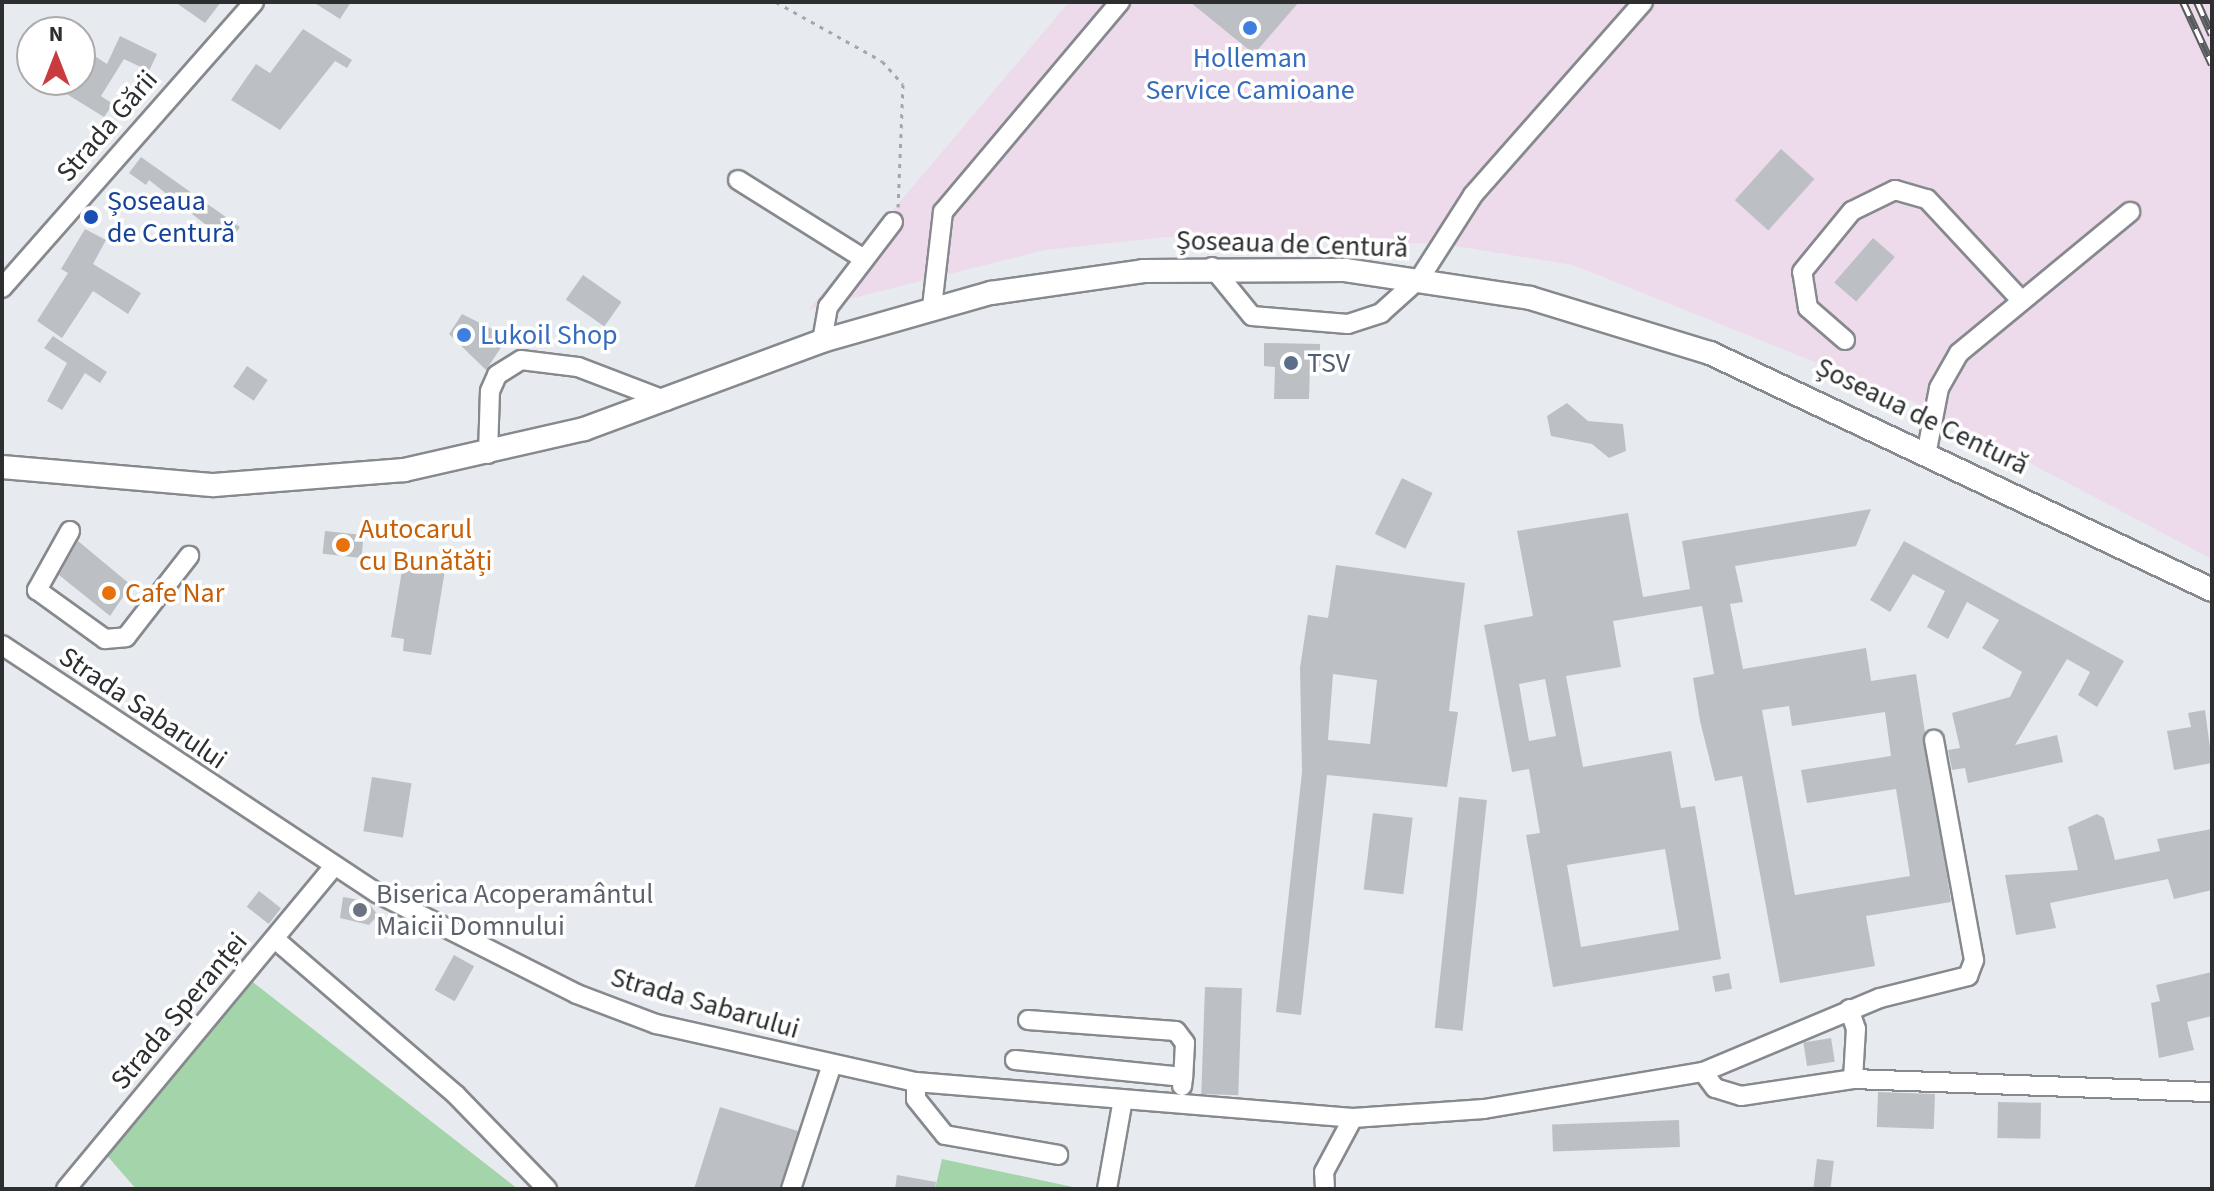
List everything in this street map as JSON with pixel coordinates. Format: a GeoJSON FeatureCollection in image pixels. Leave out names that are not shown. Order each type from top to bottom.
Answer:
{"type":"FeatureCollection","features":[{"type":"Feature","properties":{"kind":"main road","name":"Șoseaua de Centură"},"geometry":{"type":"LineString","coordinates":[[2,467],[123,481],[252,484],[488,454],[667,401],[822,341],[932,307],[1057,281],[1212,267],[1420,278],[1642,330],[1792,387],[2212,590]]}},
{"type":"Feature","properties":{"kind":"street","name":"Strada Gării"},"geometry":{"type":"LineString","coordinates":[[2,288],[254,2]]}},
{"type":"Feature","properties":{"kind":"street"},"geometry":{"type":"LineString","coordinates":[[932,307],[943,212],[1120,2]]}},
{"type":"Feature","properties":{"kind":"street"},"geometry":{"type":"LineString","coordinates":[[1212,267],[1239,308],[1266,320],[1366,320],[1420,278],[1473,195],[1643,2]]}},
{"type":"Feature","properties":{"kind":"street"},"geometry":{"type":"LineString","coordinates":[[738,180],[864,259]]}},
{"type":"Feature","properties":{"kind":"street"},"geometry":{"type":"LineString","coordinates":[[1845,340],[1808,308],[1802,272],[1852,211],[1895,190],[1927,199],[2018,297]]}},
{"type":"Feature","properties":{"kind":"street"},"geometry":{"type":"LineString","coordinates":[[1927,450],[1950,365],[2018,297],[2130,212]]}},
{"type":"Feature","properties":{"kind":"street"},"geometry":{"type":"LineString","coordinates":[[822,341],[828,307],[893,222]]}},
{"type":"Feature","properties":{"kind":"street"},"geometry":{"type":"LineString","coordinates":[[488,454],[490,391],[497,375],[521,360],[578,367],[667,401]]}},
{"type":"Feature","properties":{"kind":"street"},"geometry":{"type":"LineString","coordinates":[[70,531],[37,590],[105,639],[126,637],[189,556]]}},
{"type":"Feature","properties":{"kind":"street","name":"Strada Sabarului"},"geometry":{"type":"LineString","coordinates":[[2,645],[333,867],[577,994],[656,1024],[831,1067],[916,1082],[1353,1118],[1484,1109],[1703,1072],[1849,1009],[1968,976],[1974,960],[1934,740]]}},
{"type":"Feature","properties":{"kind":"street","name":"Strada Speranței"},"geometry":{"type":"LineString","coordinates":[[66,1189],[276,940],[333,867]]}},
{"type":"Feature","properties":{"kind":"street"},"geometry":{"type":"LineString","coordinates":[[276,940],[456,1095],[547,1189]]}},
{"type":"Feature","properties":{"kind":"street"},"geometry":{"type":"LineString","coordinates":[[1849,1009],[1856,1029],[1853,1079]]}},
{"type":"Feature","properties":{"kind":"street"},"geometry":{"type":"LineString","coordinates":[[1028,1020],[1176,1031],[1185,1043],[1180,1105]]}},
{"type":"Feature","properties":{"kind":"street"},"geometry":{"type":"LineString","coordinates":[[1015,1060],[1183,1077]]}},
{"type":"Feature","properties":{"kind":"street"},"geometry":{"type":"LineString","coordinates":[[791,1189],[831,1067]]}},
{"type":"Feature","properties":{"kind":"street"},"geometry":{"type":"LineString","coordinates":[[1703,1072],[1715,1088],[1741,1096],[1853,1079],[2212,1092]]}},
{"type":"Feature","properties":{"kind":"street"},"geometry":{"type":"LineString","coordinates":[[916,1082],[916,1099],[945,1135],[1058,1155]]}},
{"type":"Feature","properties":{"kind":"street"},"geometry":{"type":"LineString","coordinates":[[1107,1189],[1123,1099]]}},
{"type":"Feature","properties":{"kind":"street"},"geometry":{"type":"LineString","coordinates":[[1325,1189],[1324,1172],[1353,1118]]}},
{"type":"Feature","properties":{"kind":"path"},"geometry":{"type":"LineString","coordinates":[[776,2],[882,61],[903,84],[904,192],[893,222]]}},
{"type":"Feature","properties":{"kind":"shaded area"},"geometry":{"type":"Polygon","coordinates":[[[1069,2],[2212,2],[2212,559],[1912,401],[1573,265],[1443,244],[1167,237],[1045,250],[809,309],[1069,2]]]}},
{"type":"Feature","properties":{"kind":"green space"},"geometry":{"type":"Polygon","coordinates":[[[236,969],[518,1189],[136,1189],[97,1144],[236,969]]]}},
{"type":"Feature","properties":{"kind":"green space"},"geometry":{"type":"Polygon","coordinates":[[[942,1159],[1082,1189],[935,1189],[942,1159]]]}},
{"type":"Feature","properties":{"kind":"building"},"geometry":{"type":"Polygon","coordinates":[[[175,2],[221,2],[205,23],[175,2]]]}},
{"type":"Feature","properties":{"kind":"building"},"geometry":{"type":"Polygon","coordinates":[[[313,2],[351,2],[340,19],[313,2]]]}},
{"type":"Feature","properties":{"kind":"building","name":"Holleman Service Camioane"},"geometry":{"type":"Polygon","coordinates":[[[1190,2],[1299,2],[1254,54],[1190,2]]]}},
{"type":"Feature","properties":{"kind":"building"},"geometry":{"type":"Polygon","coordinates":[[[303,29],[352,60],[347,68],[335,61],[280,130],[231,100],[256,64],[270,73],[303,29]]]}},
{"type":"Feature","properties":{"kind":"building"},"geometry":{"type":"Polygon","coordinates":[[[120,36],[157,54],[149,71],[124,59],[101,96],[113,104],[104,117],[70,96],[96,96],[96,57],[107,64],[120,36]]]}},
{"type":"Feature","properties":{"kind":"building"},"geometry":{"type":"Polygon","coordinates":[[[1781,149],[1814,179],[1768,230],[1735,200],[1781,149]]]}},
{"type":"Feature","properties":{"kind":"building"},"geometry":{"type":"Polygon","coordinates":[[[141,157],[240,227],[229,243],[149,180],[146,185],[129,173],[141,157]]]}},
{"type":"Feature","properties":{"kind":"building"},"geometry":{"type":"Polygon","coordinates":[[[85,229],[106,240],[93,264],[141,293],[128,314],[93,291],[62,338],[37,321],[68,273],[61,269],[85,229]]]}},
{"type":"Feature","properties":{"kind":"building"},"geometry":{"type":"Polygon","coordinates":[[[1873,238],[1895,257],[1856,302],[1834,283],[1873,238]]]}},
{"type":"Feature","properties":{"kind":"building"},"geometry":{"type":"Polygon","coordinates":[[[583,275],[622,302],[604,327],[566,300],[583,275]]]}},
{"type":"Feature","properties":{"kind":"building"},"geometry":{"type":"Polygon","coordinates":[[[462,314],[508,337],[486,370],[449,334],[462,314]]]}},
{"type":"Feature","properties":{"kind":"building"},"geometry":{"type":"Polygon","coordinates":[[[53,336],[107,372],[100,383],[85,373],[62,410],[47,401],[67,363],[44,348],[53,336]]]}},
{"type":"Feature","properties":{"kind":"building"},"geometry":{"type":"Polygon","coordinates":[[[1264,343],[1320,344],[1320,367],[1310,366],[1309,399],[1274,399],[1275,367],[1264,366],[1264,343]]]}},
{"type":"Feature","properties":{"kind":"building"},"geometry":{"type":"Polygon","coordinates":[[[247,366],[268,380],[254,401],[233,387],[247,366]]]}},
{"type":"Feature","properties":{"kind":"building"},"geometry":{"type":"Polygon","coordinates":[[[1567,403],[1588,421],[1623,424],[1626,451],[1609,458],[1592,444],[1551,436],[1547,416],[1567,403]]]}},
{"type":"Feature","properties":{"kind":"building"},"geometry":{"type":"Polygon","coordinates":[[[1402,478],[1433,493],[1405,549],[1375,534],[1402,478]]]}},
{"type":"Feature","properties":{"kind":"building"},"geometry":{"type":"Polygon","coordinates":[[[1871,509],[1856,546],[1735,566],[1743,602],[1730,604],[1743,669],[1866,648],[1871,681],[1916,674],[1951,902],[1866,916],[1875,966],[1780,983],[1742,776],[1715,781],[1700,721],[1693,678],[1714,674],[1702,606],[1613,621],[1621,667],[1566,676],[1583,767],[1671,751],[1681,808],[1695,806],[1721,959],[1553,987],[1526,835],[1540,833],[1529,769],[1512,772],[1484,625],[1533,616],[1517,531],[1628,513],[1643,597],[1690,589],[1682,541],[1871,509]],[[1545,679],[1519,684],[1529,741],[1556,736],[1545,679]],[[1789,706],[1762,710],[1795,895],[1910,876],[1896,789],[1807,803],[1801,770],[1891,756],[1885,712],[1792,726],[1789,706]],[[1665,849],[1567,865],[1581,947],[1679,930],[1665,849]]]}},
{"type":"Feature","properties":{"kind":"building","name":"Autocarul cu Bunătăți"},"geometry":{"type":"Polygon","coordinates":[[[325,531],[364,535],[361,558],[323,554],[325,531]]]}},
{"type":"Feature","properties":{"kind":"building"},"geometry":{"type":"Polygon","coordinates":[[[78,541],[131,585],[110,616],[59,575],[78,541]]]}},
{"type":"Feature","properties":{"kind":"building"},"geometry":{"type":"Polygon","coordinates":[[[1904,541],[2124,661],[2097,707],[2078,695],[2090,672],[2067,659],[2015,745],[2057,735],[2063,762],[1968,783],[1965,768],[1952,770],[1948,750],[1960,748],[1952,713],[2010,697],[2022,672],[1982,648],[1999,620],[1967,602],[1948,639],[1927,627],[1945,591],[1913,574],[1890,612],[1870,600],[1904,541]]]}},
{"type":"Feature","properties":{"kind":"building"},"geometry":{"type":"Polygon","coordinates":[[[403,564],[445,570],[431,655],[403,651],[404,639],[391,637],[403,564]]]}},
{"type":"Feature","properties":{"kind":"building"},"geometry":{"type":"Polygon","coordinates":[[[1336,565],[1465,583],[1449,711],[1458,712],[1447,787],[1327,775],[1301,1015],[1276,1012],[1302,772],[1300,668],[1308,615],[1328,618],[1336,565]],[[1333,674],[1328,740],[1370,744],[1377,680],[1333,674]]]}},
{"type":"Feature","properties":{"kind":"building"},"geometry":{"type":"Polygon","coordinates":[[[2205,710],[2212,763],[2174,770],[2167,731],[2191,727],[2188,713],[2205,710]]]}},
{"type":"Feature","properties":{"kind":"building"},"geometry":{"type":"Polygon","coordinates":[[[372,777],[412,783],[403,838],[363,831],[372,777]]]}},
{"type":"Feature","properties":{"kind":"building"},"geometry":{"type":"Polygon","coordinates":[[[1459,797],[1487,800],[1463,1031],[1435,1028],[1459,797]]]}},
{"type":"Feature","properties":{"kind":"building"},"geometry":{"type":"Polygon","coordinates":[[[1373,813],[1413,818],[1403,894],[1364,889],[1373,813]]]}},
{"type":"Feature","properties":{"kind":"building"},"geometry":{"type":"Polygon","coordinates":[[[2097,814],[2104,818],[2115,860],[2160,851],[2157,839],[2212,829],[2212,890],[2174,899],[2168,879],[2050,903],[2056,928],[2016,935],[2005,875],[2078,870],[2068,827],[2097,814]]]}},
{"type":"Feature","properties":{"kind":"building"},"geometry":{"type":"Polygon","coordinates":[[[259,891],[281,908],[269,924],[247,907],[259,891]]]}},
{"type":"Feature","properties":{"kind":"building","name":"Biserica Acoperamântul Maicii Domnului"},"geometry":{"type":"Polygon","coordinates":[[[343,897],[367,901],[378,915],[369,925],[340,918],[343,897]]]}},
{"type":"Feature","properties":{"kind":"building"},"geometry":{"type":"Polygon","coordinates":[[[454,955],[474,966],[455,1001],[435,990],[454,955]]]}},
{"type":"Feature","properties":{"kind":"building"},"geometry":{"type":"Polygon","coordinates":[[[2212,972],[2212,1016],[2187,1022],[2194,1050],[2159,1058],[2151,1003],[2160,1001],[2156,985],[2212,972]]]}},
{"type":"Feature","properties":{"kind":"building"},"geometry":{"type":"Polygon","coordinates":[[[1729,973],[1732,989],[1715,992],[1712,976],[1729,973]]]}},
{"type":"Feature","properties":{"kind":"building"},"geometry":{"type":"Polygon","coordinates":[[[1205,987],[1242,988],[1238,1095],[1201,1094],[1205,987]]]}},
{"type":"Feature","properties":{"kind":"building"},"geometry":{"type":"Polygon","coordinates":[[[1831,1038],[1835,1062],[1807,1066],[1803,1042],[1831,1038]]]}},
{"type":"Feature","properties":{"kind":"building"},"geometry":{"type":"Polygon","coordinates":[[[1878,1092],[1935,1094],[1934,1129],[1877,1127],[1878,1092]]]}},
{"type":"Feature","properties":{"kind":"building"},"geometry":{"type":"Polygon","coordinates":[[[1998,1102],[2041,1103],[2040,1139],[1997,1138],[1998,1102]]]}},
{"type":"Feature","properties":{"kind":"building"},"geometry":{"type":"Polygon","coordinates":[[[720,1107],[798,1131],[779,1189],[694,1189],[720,1107]]]}},
{"type":"Feature","properties":{"kind":"building"},"geometry":{"type":"Polygon","coordinates":[[[1679,1120],[1680,1147],[1553,1151],[1552,1124],[1679,1120]]]}},
{"type":"Feature","properties":{"kind":"building"},"geometry":{"type":"Polygon","coordinates":[[[1817,1159],[1834,1161],[1830,1189],[1813,1189],[1817,1159]]]}},
{"type":"Feature","properties":{"kind":"building"},"geometry":{"type":"Polygon","coordinates":[[[897,1175],[936,1182],[935,1189],[895,1189],[897,1175]]]}},
{"type":"Feature","properties":{"kind":"railway"},"geometry":{"type":"LineString","coordinates":[[2183,2],[2212,65]]}},
{"type":"Feature","properties":{"kind":"railway"},"geometry":{"type":"LineString","coordinates":[[2197,2],[2212,35]]}},
{"type":"Feature","properties":{"kind":"place","name":"Holleman Service Camioane"},"geometry":{"type":"Point","coordinates":[1250,28]}},
{"type":"Feature","properties":{"kind":"place","name":"Șoseaua de Centură"},"geometry":{"type":"Point","coordinates":[91,217]}},
{"type":"Feature","properties":{"kind":"place","name":"Lukoil Shop"},"geometry":{"type":"Point","coordinates":[464,335]}},
{"type":"Feature","properties":{"kind":"place","name":"TSV"},"geometry":{"type":"Point","coordinates":[1291,363]}},
{"type":"Feature","properties":{"kind":"place","name":"Autocarul cu Bunătăți"},"geometry":{"type":"Point","coordinates":[343,545]}},
{"type":"Feature","properties":{"kind":"place","name":"Cafe Nar"},"geometry":{"type":"Point","coordinates":[109,593]}},
{"type":"Feature","properties":{"kind":"place","name":"Biserica Acoperamântul Maicii Domnului"},"geometry":{"type":"Point","coordinates":[360,910]}}]}
